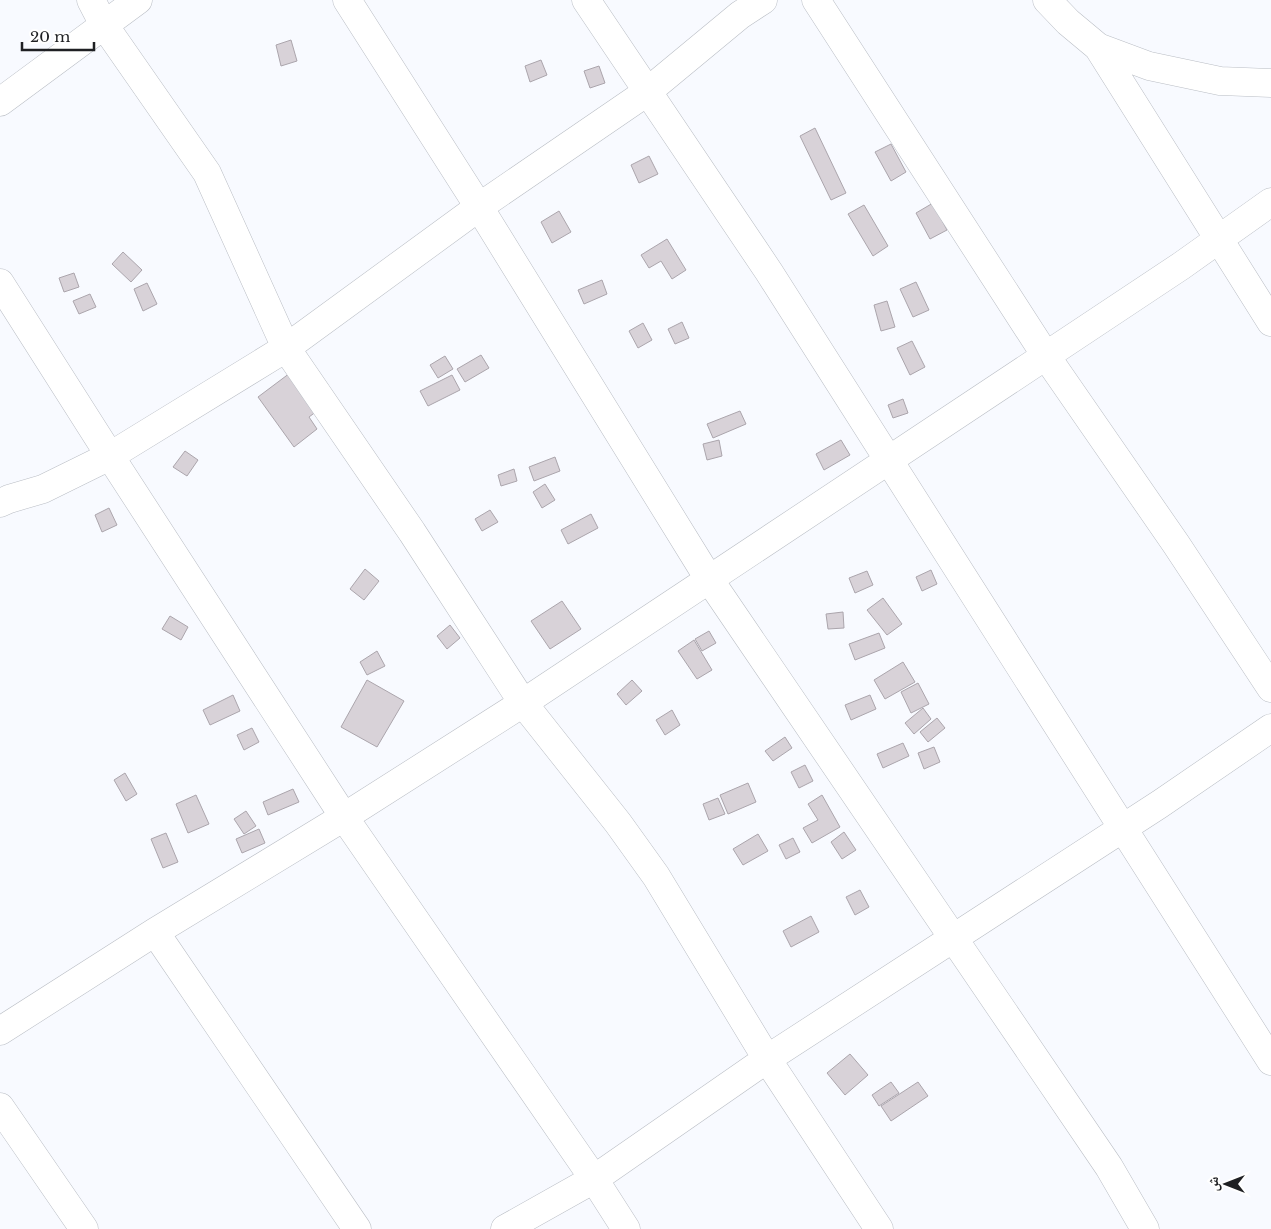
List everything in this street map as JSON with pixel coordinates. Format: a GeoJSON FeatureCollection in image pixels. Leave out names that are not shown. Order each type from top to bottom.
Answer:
{"type":"FeatureCollection","features":[{"type":"Feature","properties":{"kind":"street"},"geometry":{"type":"LineString","coordinates":[[91,0],[104,25],[207,172],[286,348],[412,532],[524,703],[618,823],[656,876],[767,1059],[879,1229]]}},
{"type":"Feature","properties":{"kind":"street"},"geometry":{"type":"LineString","coordinates":[[0,102],[138,0]]}},
{"type":"Feature","properties":{"kind":"street"},"geometry":{"type":"LineString","coordinates":[[347,0],[479,207],[709,579],[1109,1167],[1145,1229]]}},
{"type":"Feature","properties":{"kind":"street"},"geometry":{"type":"LineString","coordinates":[[586,0],[768,272],[889,459],[1271,1061]]}},
{"type":"Feature","properties":{"kind":"street"},"geometry":{"type":"LineString","coordinates":[[0,503],[43,489],[110,456],[286,348],[479,207],[647,92],[740,15],[763,0]]}},
{"type":"Feature","properties":{"kind":"street"},"geometry":{"type":"LineString","coordinates":[[816,0],[1046,356],[1176,544],[1271,688]]}},
{"type":"Feature","properties":{"kind":"street"},"geometry":{"type":"LineString","coordinates":[[1047,0],[1068,22],[1098,47],[1271,322]]}},
{"type":"Feature","properties":{"kind":"street"},"geometry":{"type":"LineString","coordinates":[[1098,47],[1149,66],[1220,80],[1271,83]]}},
{"type":"Feature","properties":{"kind":"street"},"geometry":{"type":"LineString","coordinates":[[0,1031],[155,932],[344,817],[524,703],[1046,356],[1271,202]]}},
{"type":"Feature","properties":{"kind":"street"},"geometry":{"type":"LineString","coordinates":[[0,283],[344,817],[594,1179],[626,1229]]}},
{"type":"Feature","properties":{"kind":"street"},"geometry":{"type":"LineString","coordinates":[[505,1229],[594,1179],[767,1059],[1160,804],[1271,728]]}},
{"type":"Feature","properties":{"kind":"street"},"geometry":{"type":"LineString","coordinates":[[155,932],[357,1229]]}},
{"type":"Feature","properties":{"kind":"street"},"geometry":{"type":"LineString","coordinates":[[0,1107],[84,1229]]}},
{"type":"Feature","properties":{"kind":"building"},"geometry":{"type":"Polygon","coordinates":[[[291,40],[297,61],[281,66],[276,45],[291,40]]]}},
{"type":"Feature","properties":{"kind":"building"},"geometry":{"type":"Polygon","coordinates":[[[541,60],[547,75],[530,82],[525,66],[541,60]]]}},
{"type":"Feature","properties":{"kind":"building"},"geometry":{"type":"Polygon","coordinates":[[[599,66],[605,83],[590,88],[584,71],[599,66]]]}},
{"type":"Feature","properties":{"kind":"building"},"geometry":{"type":"Polygon","coordinates":[[[815,128],[846,193],[831,200],[800,136],[815,128]]]}},
{"type":"Feature","properties":{"kind":"building"},"geometry":{"type":"Polygon","coordinates":[[[891,144],[906,172],[891,181],[875,152],[891,144]]]}},
{"type":"Feature","properties":{"kind":"building"},"geometry":{"type":"Polygon","coordinates":[[[649,156],[658,174],[639,183],[631,165],[649,156]]]}},
{"type":"Feature","properties":{"kind":"building"},"geometry":{"type":"Polygon","coordinates":[[[933,203],[947,230],[930,239],[916,213],[933,203]]]}},
{"type":"Feature","properties":{"kind":"building"},"geometry":{"type":"Polygon","coordinates":[[[864,205],[888,246],[873,256],[848,214],[864,205]]]}},
{"type":"Feature","properties":{"kind":"building"},"geometry":{"type":"Polygon","coordinates":[[[559,211],[571,232],[552,243],[541,222],[559,211]]]}},
{"type":"Feature","properties":{"kind":"building"},"geometry":{"type":"Polygon","coordinates":[[[667,239],[686,270],[672,279],[661,261],[649,268],[641,255],[667,239]]]}},
{"type":"Feature","properties":{"kind":"building"},"geometry":{"type":"Polygon","coordinates":[[[123,252],[142,270],[131,282],[112,264],[123,252]]]}},
{"type":"Feature","properties":{"kind":"building"},"geometry":{"type":"Polygon","coordinates":[[[74,273],[79,287],[64,292],[59,278],[74,273]]]}},
{"type":"Feature","properties":{"kind":"building"},"geometry":{"type":"Polygon","coordinates":[[[602,280],[607,294],[584,304],[578,290],[602,280]]]}},
{"type":"Feature","properties":{"kind":"building"},"geometry":{"type":"Polygon","coordinates":[[[916,282],[929,310],[913,317],[900,289],[916,282]]]}},
{"type":"Feature","properties":{"kind":"building"},"geometry":{"type":"Polygon","coordinates":[[[147,283],[157,304],[143,311],[134,289],[147,283]]]}},
{"type":"Feature","properties":{"kind":"building"},"geometry":{"type":"Polygon","coordinates":[[[90,294],[96,307],[79,314],[73,301],[90,294]]]}},
{"type":"Feature","properties":{"kind":"building"},"geometry":{"type":"Polygon","coordinates":[[[887,301],[895,327],[881,331],[874,305],[887,301]]]}},
{"type":"Feature","properties":{"kind":"building"},"geometry":{"type":"Polygon","coordinates":[[[682,322],[689,338],[675,344],[668,329],[682,322]]]}},
{"type":"Feature","properties":{"kind":"building"},"geometry":{"type":"Polygon","coordinates":[[[643,323],[652,340],[638,348],[629,331],[643,323]]]}},
{"type":"Feature","properties":{"kind":"building"},"geometry":{"type":"Polygon","coordinates":[[[912,341],[925,367],[910,375],[897,348],[912,341]]]}},
{"type":"Feature","properties":{"kind":"building"},"geometry":{"type":"Polygon","coordinates":[[[481,355],[489,368],[465,382],[457,369],[481,355]]]}},
{"type":"Feature","properties":{"kind":"building"},"geometry":{"type":"Polygon","coordinates":[[[445,356],[453,369],[438,378],[430,365],[445,356]]]}},
{"type":"Feature","properties":{"kind":"building"},"geometry":{"type":"Polygon","coordinates":[[[294,370],[321,408],[309,417],[317,429],[294,447],[258,397],[294,370]]]}},
{"type":"Feature","properties":{"kind":"building"},"geometry":{"type":"Polygon","coordinates":[[[452,375],[460,390],[428,406],[420,391],[452,375]]]}},
{"type":"Feature","properties":{"kind":"building"},"geometry":{"type":"Polygon","coordinates":[[[903,399],[908,413],[893,418],[888,405],[903,399]]]}},
{"type":"Feature","properties":{"kind":"building"},"geometry":{"type":"Polygon","coordinates":[[[740,411],[746,424],[713,438],[707,424],[740,411]]]}},
{"type":"Feature","properties":{"kind":"building"},"geometry":{"type":"Polygon","coordinates":[[[719,440],[722,456],[707,460],[703,444],[719,440]]]}},
{"type":"Feature","properties":{"kind":"building"},"geometry":{"type":"Polygon","coordinates":[[[841,440],[850,455],[824,470],[816,454],[841,440]]]}},
{"type":"Feature","properties":{"kind":"building"},"geometry":{"type":"Polygon","coordinates":[[[185,451],[198,460],[187,476],[173,467],[185,451]]]}},
{"type":"Feature","properties":{"kind":"building"},"geometry":{"type":"Polygon","coordinates":[[[555,457],[560,471],[534,481],[529,467],[555,457]]]}},
{"type":"Feature","properties":{"kind":"building"},"geometry":{"type":"Polygon","coordinates":[[[514,469],[517,481],[501,486],[498,475],[514,469]]]}},
{"type":"Feature","properties":{"kind":"building"},"geometry":{"type":"Polygon","coordinates":[[[545,484],[555,500],[542,508],[533,492],[545,484]]]}},
{"type":"Feature","properties":{"kind":"building"},"geometry":{"type":"Polygon","coordinates":[[[109,508],[117,525],[102,532],[95,515],[109,508]]]}},
{"type":"Feature","properties":{"kind":"building"},"geometry":{"type":"Polygon","coordinates":[[[490,510],[498,522],[482,531],[475,519],[490,510]]]}},
{"type":"Feature","properties":{"kind":"building"},"geometry":{"type":"Polygon","coordinates":[[[591,514],[598,528],[568,544],[561,530],[591,514]]]}},
{"type":"Feature","properties":{"kind":"building"},"geometry":{"type":"Polygon","coordinates":[[[365,569],[379,581],[364,600],[350,589],[365,569]]]}},
{"type":"Feature","properties":{"kind":"building"},"geometry":{"type":"Polygon","coordinates":[[[931,570],[937,584],[922,591],[916,577],[931,570]]]}},
{"type":"Feature","properties":{"kind":"building"},"geometry":{"type":"Polygon","coordinates":[[[867,571],[873,585],[855,593],[849,578],[867,571]]]}},
{"type":"Feature","properties":{"kind":"building"},"geometry":{"type":"Polygon","coordinates":[[[883,598],[902,624],[887,635],[867,610],[883,598]]]}},
{"type":"Feature","properties":{"kind":"building"},"geometry":{"type":"Polygon","coordinates":[[[562,601],[581,629],[550,649],[531,621],[562,601]]]}},
{"type":"Feature","properties":{"kind":"building"},"geometry":{"type":"Polygon","coordinates":[[[843,612],[844,628],[828,629],[826,614],[843,612]]]}},
{"type":"Feature","properties":{"kind":"building"},"geometry":{"type":"Polygon","coordinates":[[[170,616],[188,627],[181,640],[162,629],[170,616]]]}},
{"type":"Feature","properties":{"kind":"building"},"geometry":{"type":"Polygon","coordinates":[[[450,625],[460,638],[447,649],[437,636],[450,625]]]}},
{"type":"Feature","properties":{"kind":"building"},"geometry":{"type":"Polygon","coordinates":[[[709,631],[716,643],[702,651],[695,639],[709,631]]]}},
{"type":"Feature","properties":{"kind":"building"},"geometry":{"type":"Polygon","coordinates":[[[879,633],[885,648],[855,660],[849,644],[879,633]]]}},
{"type":"Feature","properties":{"kind":"building"},"geometry":{"type":"Polygon","coordinates":[[[694,640],[712,670],[697,679],[678,651],[694,640]]]}},
{"type":"Feature","properties":{"kind":"building"},"geometry":{"type":"Polygon","coordinates":[[[377,651],[385,666],[367,675],[360,662],[377,651]]]}},
{"type":"Feature","properties":{"kind":"building"},"geometry":{"type":"Polygon","coordinates":[[[903,662],[915,682],[885,699],[874,680],[903,662]]]}},
{"type":"Feature","properties":{"kind":"building"},"geometry":{"type":"Polygon","coordinates":[[[367,680],[404,701],[377,747],[341,727],[367,680]]]}},
{"type":"Feature","properties":{"kind":"building"},"geometry":{"type":"Polygon","coordinates":[[[632,680],[642,691],[626,705],[617,694],[632,680]]]}},
{"type":"Feature","properties":{"kind":"building"},"geometry":{"type":"Polygon","coordinates":[[[918,683],[929,704],[911,713],[901,692],[918,683]]]}},
{"type":"Feature","properties":{"kind":"building"},"geometry":{"type":"Polygon","coordinates":[[[233,695],[240,711],[210,725],[203,710],[233,695]]]}},
{"type":"Feature","properties":{"kind":"building"},"geometry":{"type":"Polygon","coordinates":[[[870,695],[876,709],[851,720],[845,705],[870,695]]]}},
{"type":"Feature","properties":{"kind":"building"},"geometry":{"type":"Polygon","coordinates":[[[923,708],[931,719],[914,734],[905,723],[923,708]]]}},
{"type":"Feature","properties":{"kind":"building"},"geometry":{"type":"Polygon","coordinates":[[[672,710],[680,725],[665,735],[656,720],[672,710]]]}},
{"type":"Feature","properties":{"kind":"building"},"geometry":{"type":"Polygon","coordinates":[[[937,718],[945,728],[928,742],[920,732],[937,718]]]}},
{"type":"Feature","properties":{"kind":"building"},"geometry":{"type":"Polygon","coordinates":[[[252,728],[259,742],[244,750],[237,735],[252,728]]]}},
{"type":"Feature","properties":{"kind":"building"},"geometry":{"type":"Polygon","coordinates":[[[785,737],[792,748],[773,761],[765,751],[785,737]]]}},
{"type":"Feature","properties":{"kind":"building"},"geometry":{"type":"Polygon","coordinates":[[[903,743],[909,756],[883,768],[877,754],[903,743]]]}},
{"type":"Feature","properties":{"kind":"building"},"geometry":{"type":"Polygon","coordinates":[[[934,747],[940,762],[924,769],[918,753],[934,747]]]}},
{"type":"Feature","properties":{"kind":"building"},"geometry":{"type":"Polygon","coordinates":[[[805,765],[813,781],[799,788],[791,772],[805,765]]]}},
{"type":"Feature","properties":{"kind":"building"},"geometry":{"type":"Polygon","coordinates":[[[125,773],[137,794],[126,801],[114,780],[125,773]]]}},
{"type":"Feature","properties":{"kind":"building"},"geometry":{"type":"Polygon","coordinates":[[[748,783],[756,802],[728,814],[720,795],[748,783]]]}},
{"type":"Feature","properties":{"kind":"building"},"geometry":{"type":"Polygon","coordinates":[[[293,789],[299,802],[268,815],[263,802],[293,789]]]}},
{"type":"Feature","properties":{"kind":"building"},"geometry":{"type":"Polygon","coordinates":[[[196,795],[209,824],[188,833],[176,804],[196,795]]]}},
{"type":"Feature","properties":{"kind":"building"},"geometry":{"type":"Polygon","coordinates":[[[822,795],[840,827],[812,843],[803,828],[818,820],[808,804],[822,795]]]}},
{"type":"Feature","properties":{"kind":"building"},"geometry":{"type":"Polygon","coordinates":[[[718,798],[725,814],[709,820],[703,804],[718,798]]]}},
{"type":"Feature","properties":{"kind":"building"},"geometry":{"type":"Polygon","coordinates":[[[246,811],[256,826],[244,834],[234,819],[246,811]]]}},
{"type":"Feature","properties":{"kind":"building"},"geometry":{"type":"Polygon","coordinates":[[[259,829],[265,843],[242,853],[236,839],[259,829]]]}},
{"type":"Feature","properties":{"kind":"building"},"geometry":{"type":"Polygon","coordinates":[[[844,832],[856,850],[842,859],[831,842],[844,832]]]}},
{"type":"Feature","properties":{"kind":"building"},"geometry":{"type":"Polygon","coordinates":[[[166,833],[178,862],[163,868],[151,839],[166,833]]]}},
{"type":"Feature","properties":{"kind":"building"},"geometry":{"type":"Polygon","coordinates":[[[758,834],[768,851],[743,865],[733,849],[758,834]]]}},
{"type":"Feature","properties":{"kind":"building"},"geometry":{"type":"Polygon","coordinates":[[[793,838],[800,852],[786,859],[779,845],[793,838]]]}},
{"type":"Feature","properties":{"kind":"building"},"geometry":{"type":"Polygon","coordinates":[[[860,890],[869,907],[855,915],[846,897],[860,890]]]}},
{"type":"Feature","properties":{"kind":"building"},"geometry":{"type":"Polygon","coordinates":[[[811,916],[819,932],[791,947],[783,931],[811,916]]]}},
{"type":"Feature","properties":{"kind":"building"},"geometry":{"type":"Polygon","coordinates":[[[850,1054],[868,1075],[845,1095],[827,1073],[850,1054]]]}},
{"type":"Feature","properties":{"kind":"building"},"geometry":{"type":"Polygon","coordinates":[[[891,1082],[899,1093],[879,1106],[872,1095],[891,1082]]]}},
{"type":"Feature","properties":{"kind":"building"},"geometry":{"type":"Polygon","coordinates":[[[918,1082],[928,1096],[891,1121],[881,1106],[918,1082]]]}}]}
